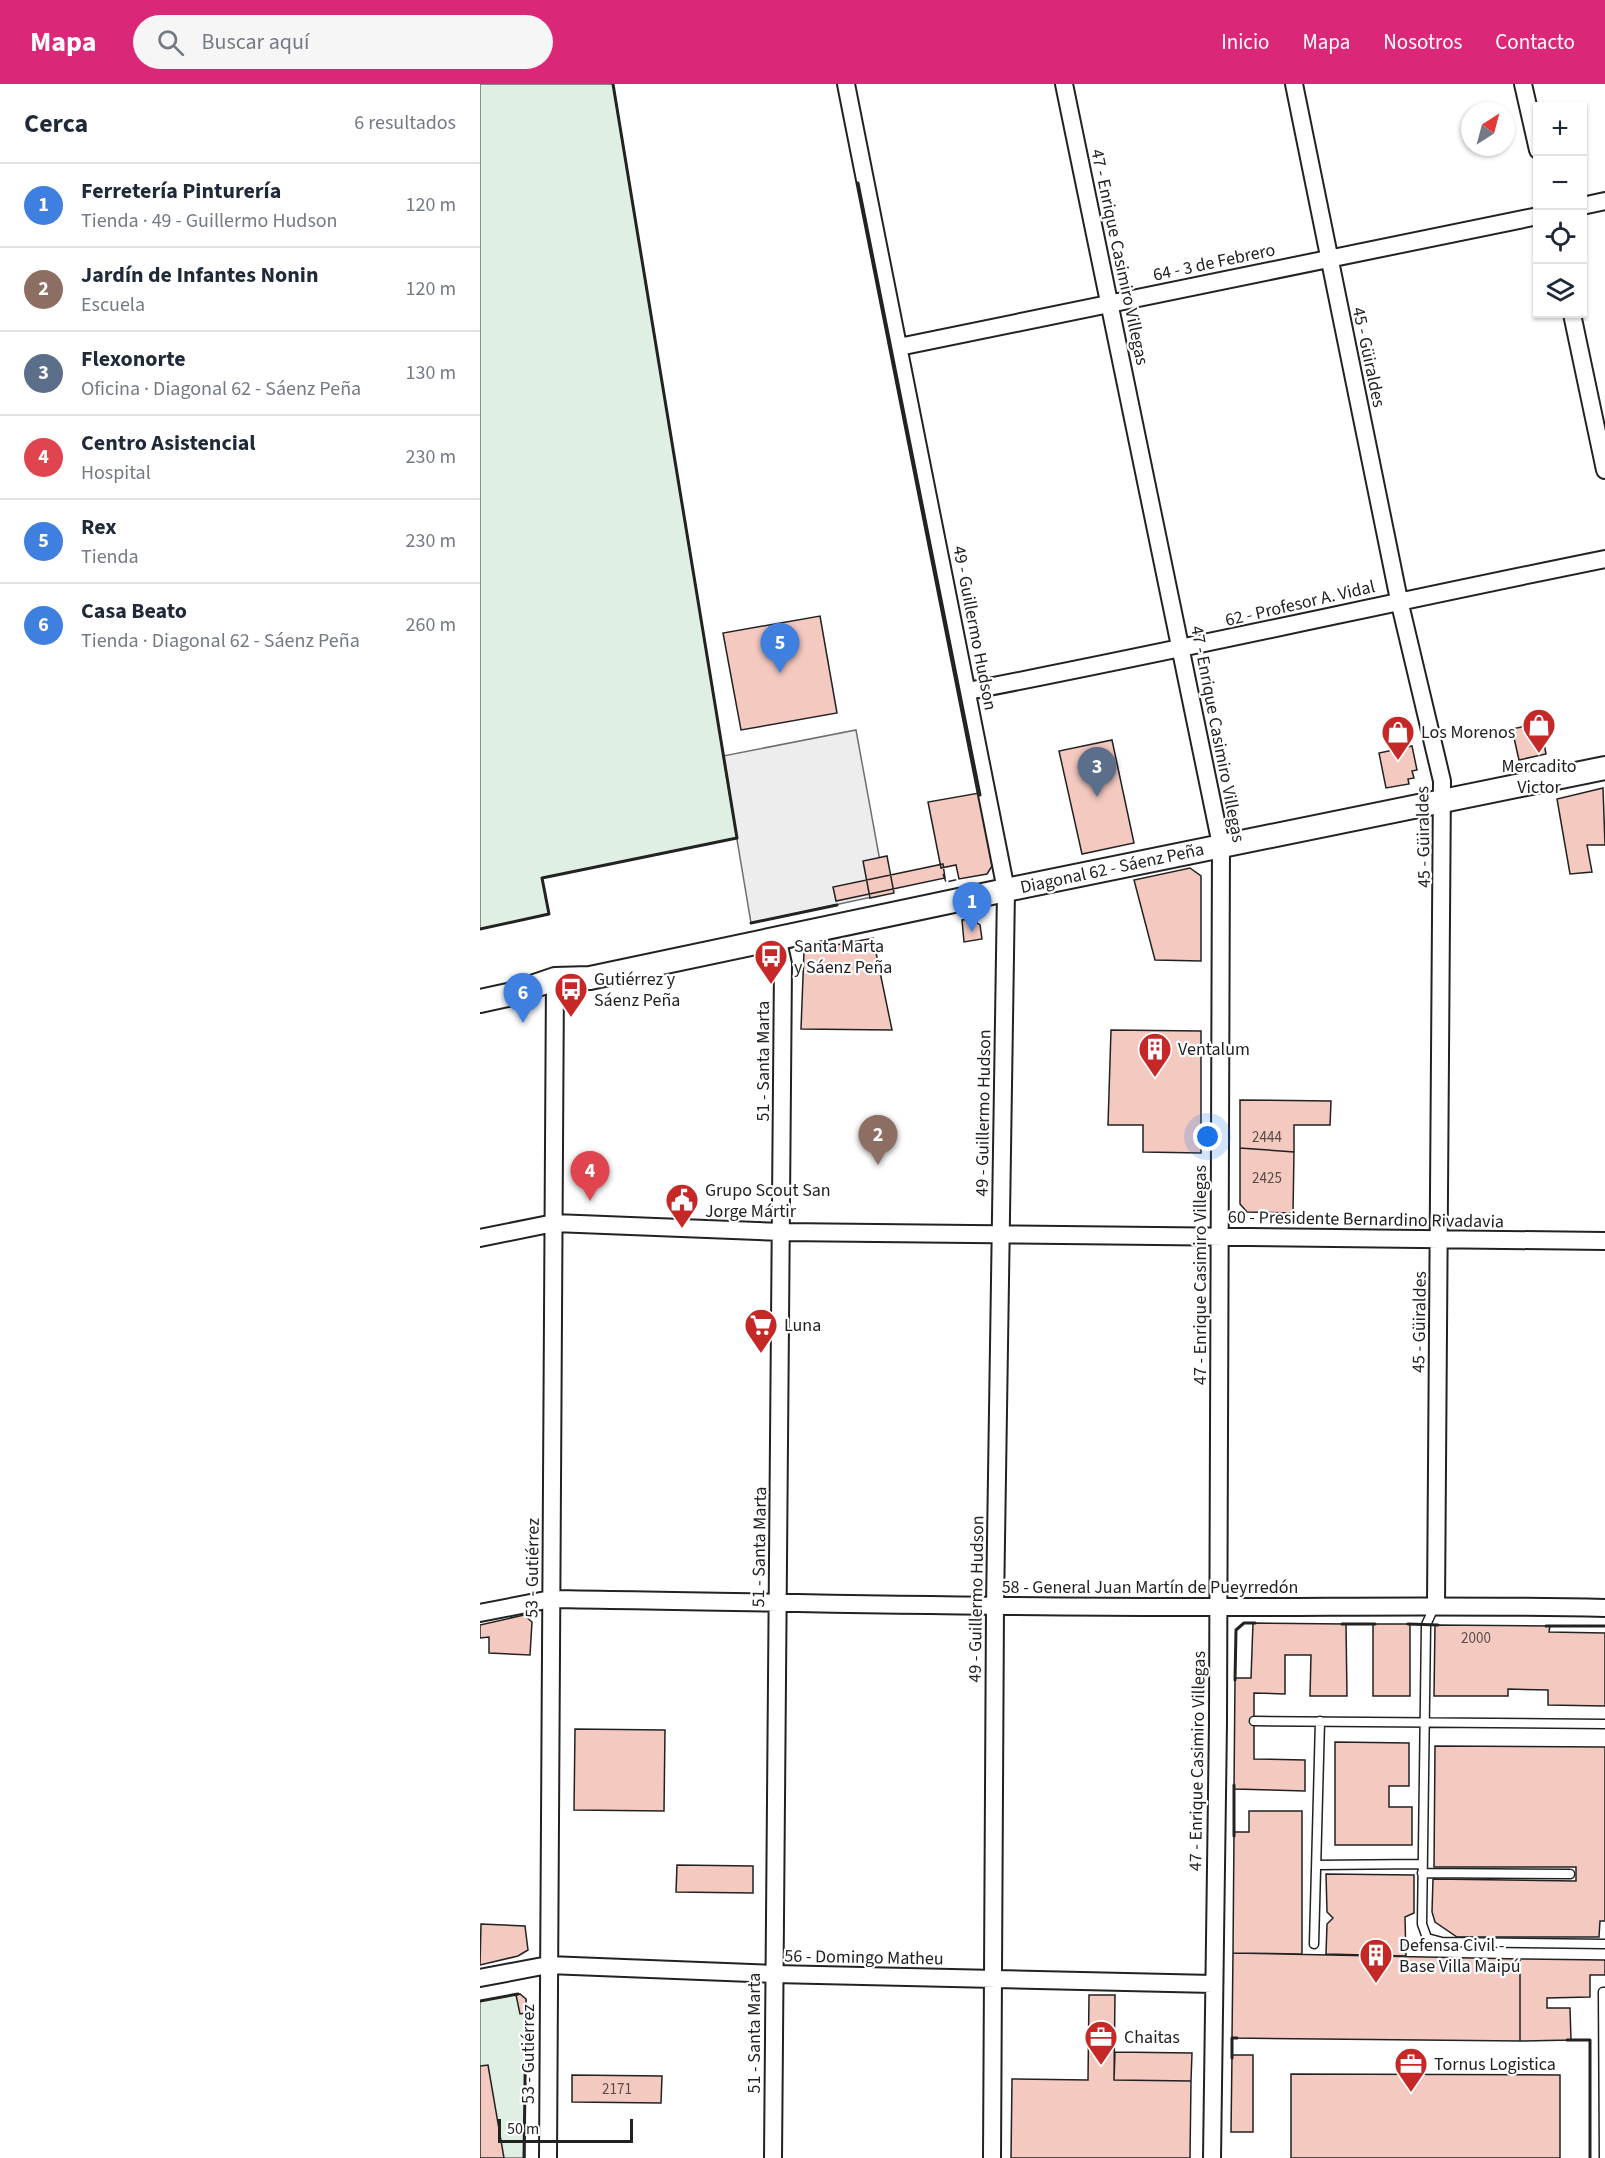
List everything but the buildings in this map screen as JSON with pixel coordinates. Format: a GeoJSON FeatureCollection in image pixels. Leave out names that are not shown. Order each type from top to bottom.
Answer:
{"type":"FeatureCollection","features":[{"type":"Feature","properties":{"kind":"street","name":"49 - Guillermo Hudson"},"geometry":{"type":"LineString","coordinates":[[846,84],[1006,890],[995,1606],[992,2158]]}},
{"type":"Feature","properties":{"kind":"street","name":"47 - Enrique Casimiro Villegas"},"geometry":{"type":"LineString","coordinates":[[1064,84],[1221,845],[1218,1607],[1212,2158]]}},
{"type":"Feature","properties":{"kind":"street","name":"45 - Güiraldes"},"geometry":{"type":"LineString","coordinates":[[1294,84],[1399,600],[1442,781],[1444,801],[1436,1605]]}},
{"type":"Feature","properties":{"kind":"street"},"geometry":{"type":"LineString","coordinates":[[1523,84],[1533,128]]}},
{"type":"Feature","properties":{"kind":"street"},"geometry":{"type":"LineString","coordinates":[[1587,205],[1605,201]]}},
{"type":"Feature","properties":{"kind":"street","name":"64 - 3 de Febrero"},"geometry":{"type":"LineString","coordinates":[[898,347],[1533,217]]}},
{"type":"Feature","properties":{"kind":"street"},"geometry":{"type":"LineString","coordinates":[[1573,318],[1605,470]]}},
{"type":"Feature","properties":{"kind":"street","name":"62 - Profesor A. Vidal"},"geometry":{"type":"LineString","coordinates":[[968,691],[1182,650],[1399,600],[1605,559]]}},
{"type":"Feature","properties":{"kind":"street","name":"Diagonal 62 - Sáenz Peña"},"geometry":{"type":"LineString","coordinates":[[480,1000],[508,995],[555,979],[590,978],[1221,845],[1605,768]]}},
{"type":"Feature","properties":{"kind":"street","name":"51 - Santa Marta"},"geometry":{"type":"LineString","coordinates":[[773,2158],[783,964],[777,938]]}},
{"type":"Feature","properties":{"kind":"street","name":"53 - Gutiérrez"},"geometry":{"type":"LineString","coordinates":[[548,2158],[555,979]]}},
{"type":"Feature","properties":{"kind":"street","name":"60 - Presidente Bernardino Rivadavia"},"geometry":{"type":"LineString","coordinates":[[480,1238],[554,1223],[782,1232],[1605,1241]]}},
{"type":"Feature","properties":{"kind":"street","name":"58 - General Juan Martín de Pueyrredón"},"geometry":{"type":"LineString","coordinates":[[480,1613],[551,1599],[995,1606],[1436,1605],[1605,1608]]}},
{"type":"Feature","properties":{"kind":"street","name":"56 - Domingo Matheu"},"geometry":{"type":"LineString","coordinates":[[480,1978],[548,1965],[774,1974],[1213,1984]]}},
{"type":"Feature","properties":{"kind":"lane"},"geometry":{"type":"LineString","coordinates":[[1436,1605],[1426,1625],[1422,1924],[1427,1938],[1442,1942],[1605,1944]]}},
{"type":"Feature","properties":{"kind":"lane"},"geometry":{"type":"LineString","coordinates":[[1254,1720],[1605,1725]]}},
{"type":"Feature","properties":{"kind":"lane"},"geometry":{"type":"LineString","coordinates":[[1314,1944],[1320,1721]]}},
{"type":"Feature","properties":{"kind":"lane"},"geometry":{"type":"LineString","coordinates":[[1317,1865],[1570,1874]]}},
{"type":"Feature","properties":{"kind":"lane"},"geometry":{"type":"LineString","coordinates":[[1604,2158],[1603,1992],[1605,1992]]}},
{"type":"Feature","properties":{"kind":"green space"},"geometry":{"type":"Polygon","coordinates":[[[480,84],[613,84],[737,838],[542,878],[549,914],[480,929],[480,84]]]}},
{"type":"Feature","properties":{"kind":"green space"},"geometry":{"type":"Polygon","coordinates":[[[520,1994],[526,1999],[525,2158],[480,2158],[480,2001],[520,1994]]]}},
{"type":"Feature","properties":{"kind":"shaded area"},"geometry":{"type":"Polygon","coordinates":[[[856,730],[886,894],[751,923],[723,756],[856,730]]]}},
{"type":"Feature","properties":{"kind":"fence"},"geometry":{"type":"LineString","coordinates":[[943,874],[946,882],[959,879]]}},
{"type":"Feature","properties":{"kind":"wall"},"geometry":{"type":"LineString","coordinates":[[480,929],[549,914],[542,878],[737,838],[613,84]]}},
{"type":"Feature","properties":{"kind":"wall"},"geometry":{"type":"LineString","coordinates":[[858,183],[980,795]]}},
{"type":"Feature","properties":{"kind":"wall"},"geometry":{"type":"LineString","coordinates":[[751,923],[837,905]]}},
{"type":"Feature","properties":{"kind":"wall"},"geometry":{"type":"LineString","coordinates":[[1235,1680],[1236,1630],[1244,1623],[1255,1623]]}},
{"type":"Feature","properties":{"kind":"wall"},"geometry":{"type":"LineString","coordinates":[[1342,1624],[1375,1624]]}},
{"type":"Feature","properties":{"kind":"wall"},"geometry":{"type":"LineString","coordinates":[[1408,1624],[1438,1625]]}},
{"type":"Feature","properties":{"kind":"wall"},"geometry":{"type":"LineString","coordinates":[[1546,1626],[1605,1626]]}},
{"type":"Feature","properties":{"kind":"wall"},"geometry":{"type":"LineString","coordinates":[[1234,1785],[1234,1836]]}},
{"type":"Feature","properties":{"kind":"wall"},"geometry":{"type":"LineString","coordinates":[[480,2001],[518,1994]]}},
{"type":"Feature","properties":{"kind":"wall"},"geometry":{"type":"LineString","coordinates":[[524,2158],[526,2011]]}},
{"type":"Feature","properties":{"kind":"wall"},"geometry":{"type":"LineString","coordinates":[[1232,2058],[1232,2038],[1237,2038]]}},
{"type":"Feature","properties":{"kind":"wall"},"geometry":{"type":"LineString","coordinates":[[1567,2040],[1590,2040],[1590,2158]]}},
{"type":"Feature","properties":{"kind":"place","name":"Rex"},"geometry":{"type":"Point","coordinates":[780,673]}},
{"type":"Feature","properties":{"kind":"place","name":"Mercadito Victor"},"geometry":{"type":"Point","coordinates":[1539,754]}},
{"type":"Feature","properties":{"kind":"place","name":"Los Morenos"},"geometry":{"type":"Point","coordinates":[1398,761]}},
{"type":"Feature","properties":{"kind":"place","name":"Flexonorte"},"geometry":{"type":"Point","coordinates":[1097,797]}},
{"type":"Feature","properties":{"kind":"place","name":"Ferretería Pinturería"},"geometry":{"type":"Point","coordinates":[972,932]}},
{"type":"Feature","properties":{"kind":"place","name":"Santa Marta y Sáenz Peña"},"geometry":{"type":"Point","coordinates":[771,985]}},
{"type":"Feature","properties":{"kind":"place","name":"Gutiérrez y Sáenz Peña"},"geometry":{"type":"Point","coordinates":[571,1018]}},
{"type":"Feature","properties":{"kind":"place","name":"Casa Beato"},"geometry":{"type":"Point","coordinates":[523,1023]}},
{"type":"Feature","properties":{"kind":"place","name":"Ventalum"},"geometry":{"type":"Point","coordinates":[1155,1078]}},
{"type":"Feature","properties":{"kind":"place","name":"Jardín de Infantes Nonin"},"geometry":{"type":"Point","coordinates":[878,1165]}},
{"type":"Feature","properties":{"kind":"place","name":"Centro Asistencial"},"geometry":{"type":"Point","coordinates":[590,1201]}},
{"type":"Feature","properties":{"kind":"place","name":"Grupo Scout San Jorge Mártir"},"geometry":{"type":"Point","coordinates":[682,1229]}},
{"type":"Feature","properties":{"kind":"place","name":"Luna"},"geometry":{"type":"Point","coordinates":[761,1354]}},
{"type":"Feature","properties":{"kind":"place","name":"Defensa Civil - Base Villa Maipú"},"geometry":{"type":"Point","coordinates":[1376,1984]}},
{"type":"Feature","properties":{"kind":"place","name":"Chaitas"},"geometry":{"type":"Point","coordinates":[1101,2066]}},
{"type":"Feature","properties":{"kind":"place","name":"Tornus Logistica"},"geometry":{"type":"Point","coordinates":[1411,2093]}}]}
